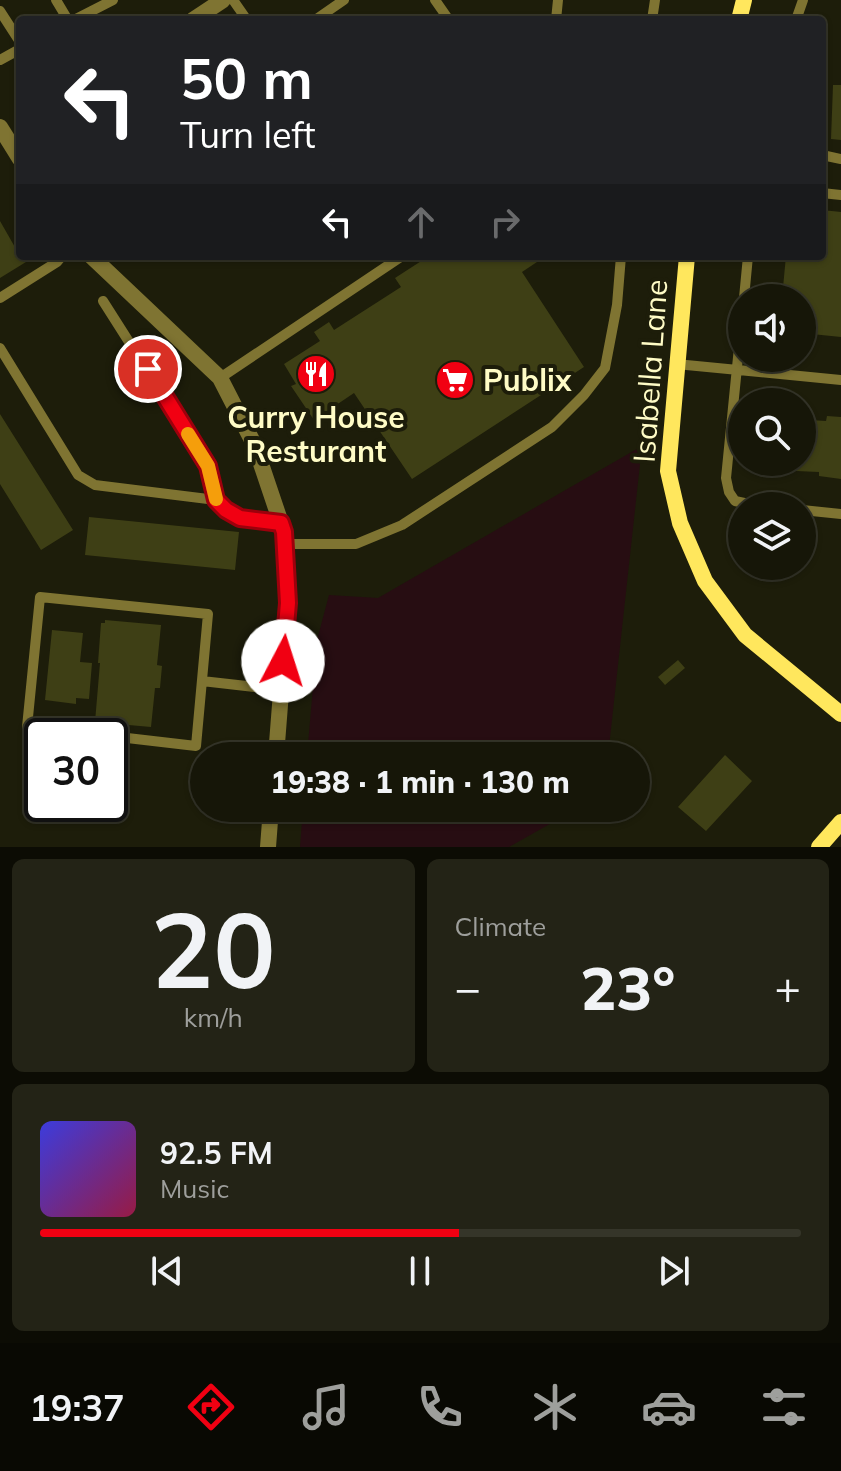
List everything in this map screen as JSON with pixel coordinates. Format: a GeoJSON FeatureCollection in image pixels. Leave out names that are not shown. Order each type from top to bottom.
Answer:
{"type":"FeatureCollection","features":[{"type":"Feature","properties":{"kind":"street"},"geometry":{"type":"LineString","coordinates":[[199,16],[223,0]]}},
{"type":"Feature","properties":{"kind":"street"},"geometry":{"type":"LineString","coordinates":[[0,127],[10,143]]}},
{"type":"Feature","properties":{"kind":"street"},"geometry":{"type":"LineString","coordinates":[[95,260],[220,378],[255,446],[285,544],[288,603],[277,742]]}},
{"type":"Feature","properties":{"kind":"street","name":"Isabella Lane"},"geometry":{"type":"LineString","coordinates":[[687,260],[668,471],[680,523],[705,581],[745,635],[841,714]]}},
{"type":"Feature","properties":{"kind":"street"},"geometry":{"type":"LineString","coordinates":[[268,847],[270,822]]}},
{"type":"Feature","properties":{"kind":"street"},"geometry":{"type":"LineString","coordinates":[[819,847],[841,822]]}},
{"type":"Feature","properties":{"kind":"lane"},"geometry":{"type":"LineString","coordinates":[[82,16],[113,0]]}},
{"type":"Feature","properties":{"kind":"lane"},"geometry":{"type":"LineString","coordinates":[[321,16],[344,0]]}},
{"type":"Feature","properties":{"kind":"lane"},"geometry":{"type":"LineString","coordinates":[[0,11],[16,36]]}},
{"type":"Feature","properties":{"kind":"lane"},"geometry":{"type":"LineString","coordinates":[[0,298],[59,260]]}},
{"type":"Feature","properties":{"kind":"lane"},"geometry":{"type":"LineString","coordinates":[[220,378],[396,260]]}},
{"type":"Feature","properties":{"kind":"lane"},"geometry":{"type":"LineString","coordinates":[[285,544],[356,544],[402,525],[552,427],[584,395],[605,368],[617,305],[621,260]]}},
{"type":"Feature","properties":{"kind":"lane"},"geometry":{"type":"LineString","coordinates":[[745,284],[748,260]]}},
{"type":"Feature","properties":{"kind":"lane"},"geometry":{"type":"LineString","coordinates":[[103,301],[208,466],[216,500],[240,518],[281,523]]}},
{"type":"Feature","properties":{"kind":"lane"},"geometry":{"type":"LineString","coordinates":[[0,348],[78,475],[95,485],[216,500]]}},
{"type":"Feature","properties":{"kind":"lane"},"geometry":{"type":"LineString","coordinates":[[676,364],[728,369]]}},
{"type":"Feature","properties":{"kind":"lane"},"geometry":{"type":"LineString","coordinates":[[729,492],[726,478],[737,372]]}},
{"type":"Feature","properties":{"kind":"lane"},"geometry":{"type":"LineString","coordinates":[[758,372],[841,380]]}},
{"type":"Feature","properties":{"kind":"lane"},"geometry":{"type":"LineString","coordinates":[[816,511],[841,514]]}},
{"type":"Feature","properties":{"kind":"lane"},"geometry":{"type":"LineString","coordinates":[[28,718],[40,597],[208,614],[196,746],[128,738]]}},
{"type":"Feature","properties":{"kind":"lane"},"geometry":{"type":"LineString","coordinates":[[202,681],[281,690]]}},
{"type":"Feature","properties":{"kind":"shaded area"},"geometry":{"type":"Polygon","coordinates":[[[642,446],[610,742],[308,742],[317,640],[329,595],[378,598],[642,446]]]}},
{"type":"Feature","properties":{"kind":"shaded area"},"geometry":{"type":"Polygon","coordinates":[[[302,822],[553,822],[509,847],[300,847],[302,822]]]}},
{"type":"Feature","properties":{"kind":"building"},"geometry":{"type":"Polygon","coordinates":[[[833,85],[841,85],[841,140],[831,139],[833,85]]]}},
{"type":"Feature","properties":{"kind":"building"},"geometry":{"type":"Polygon","coordinates":[[[826,210],[841,212],[841,337],[816,334],[816,284],[783,284],[786,260],[826,260],[826,210]]]}},
{"type":"Feature","properties":{"kind":"building"},"geometry":{"type":"Polygon","coordinates":[[[0,221],[16,249],[16,260],[26,262],[0,278],[0,221]]]}},
{"type":"Feature","properties":{"kind":"building","name":"Publix"},"geometry":{"type":"Polygon","coordinates":[[[423,260],[540,260],[522,272],[584,367],[412,479],[354,393],[314,420],[291,386],[296,384],[284,364],[320,341],[314,332],[329,322],[334,330],[401,287],[395,278],[423,260]]]}},
{"type":"Feature","properties":{"kind":"building"},"geometry":{"type":"Polygon","coordinates":[[[0,414],[73,530],[41,550],[0,484],[0,414]]]}},
{"type":"Feature","properties":{"kind":"building"},"geometry":{"type":"Polygon","coordinates":[[[827,416],[841,417],[841,479],[819,476],[816,472],[816,420],[826,421],[827,416]]]}},
{"type":"Feature","properties":{"kind":"building"},"geometry":{"type":"Polygon","coordinates":[[[89,517],[239,532],[235,570],[85,555],[89,517]]]}},
{"type":"Feature","properties":{"kind":"building"},"geometry":{"type":"Polygon","coordinates":[[[105,620],[161,625],[157,665],[162,666],[160,688],[155,688],[151,727],[128,725],[128,718],[95,718],[101,623],[105,620]]]}},
{"type":"Feature","properties":{"kind":"building"},"geometry":{"type":"Polygon","coordinates":[[[52,630],[83,633],[80,662],[92,663],[89,699],[76,698],[76,704],[45,700],[52,630]]]}},
{"type":"Feature","properties":{"kind":"building"},"geometry":{"type":"Polygon","coordinates":[[[678,660],[685,668],[665,685],[658,677],[678,660]]]}},
{"type":"Feature","properties":{"kind":"building"},"geometry":{"type":"Polygon","coordinates":[[[725,755],[752,781],[706,831],[678,807],[725,755]]]}},
{"type":"Feature","properties":{"kind":"slow traffic"},"geometry":{"type":"LineString","coordinates":[[188,434],[208,466],[216,499]]}},
{"type":"Feature","properties":{"kind":"place","name":"Curry House Resturant"},"geometry":{"type":"Point","coordinates":[316,374]}},
{"type":"Feature","properties":{"kind":"place","name":"Publix"},"geometry":{"type":"Point","coordinates":[455,380]}},
{"type":"Feature","properties":{"kind":"route"},"geometry":{"type":"LineString","coordinates":[[148,369],[208,466],[216,500],[240,518],[281,523],[288,603],[283,661]]}}]}
